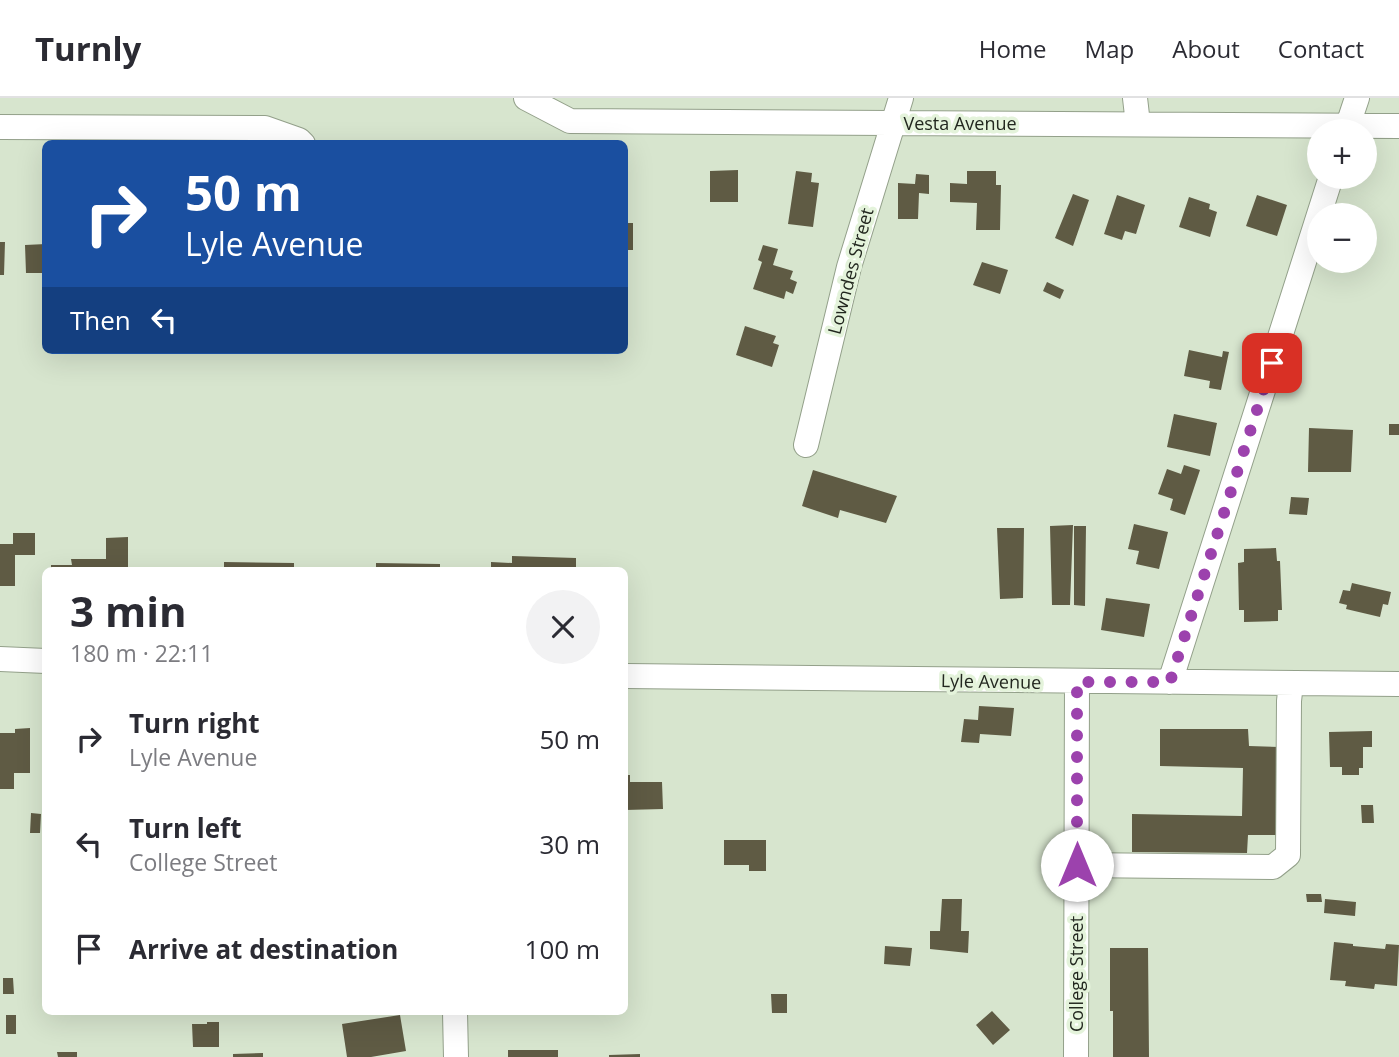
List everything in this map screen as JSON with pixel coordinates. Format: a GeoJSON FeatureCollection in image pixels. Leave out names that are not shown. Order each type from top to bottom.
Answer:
{"type":"FeatureCollection","features":[{"type":"Feature","properties":{"kind":"street","name":"Lowndes Street"},"geometry":{"type":"LineString","coordinates":[[806,445],[849,267],[901,98]]}},
{"type":"Feature","properties":{"kind":"street"},"geometry":{"type":"LineString","coordinates":[[1135,98],[1138,124]]}},
{"type":"Feature","properties":{"kind":"street"},"geometry":{"type":"LineString","coordinates":[[1350,119],[1357,98]]}},
{"type":"Feature","properties":{"kind":"street","name":"Vesta Avenue"},"geometry":{"type":"LineString","coordinates":[[532,100],[570,121],[1307,127]]}},
{"type":"Feature","properties":{"kind":"street","name":"Vesta Avenue"},"geometry":{"type":"LineString","coordinates":[[1377,127],[1399,126]]}},
{"type":"Feature","properties":{"kind":"street"},"geometry":{"type":"LineString","coordinates":[[0,127],[265,128],[299,140]]}},
{"type":"Feature","properties":{"kind":"street"},"geometry":{"type":"LineString","coordinates":[[1170,682],[1327,189]]}},
{"type":"Feature","properties":{"kind":"street"},"geometry":{"type":"LineString","coordinates":[[0,659],[42,661]]}},
{"type":"Feature","properties":{"kind":"street","name":"Lyle Avenue"},"geometry":{"type":"LineString","coordinates":[[628,676],[1399,684]]}},
{"type":"Feature","properties":{"kind":"street","name":"College Street"},"geometry":{"type":"LineString","coordinates":[[1076,1057],[1077,682]]}},
{"type":"Feature","properties":{"kind":"street"},"geometry":{"type":"LineString","coordinates":[[1077,865],[1273,867],[1281,861],[1288,855],[1291,683]]}},
{"type":"Feature","properties":{"kind":"street"},"geometry":{"type":"LineString","coordinates":[[456,1015],[456,1057]]}},
{"type":"Feature","properties":{"kind":"building"},"geometry":{"type":"Polygon","coordinates":[[[738,170],[738,202],[710,202],[710,171],[738,170]]]}},
{"type":"Feature","properties":{"kind":"building"},"geometry":{"type":"Polygon","coordinates":[[[796,171],[812,173],[811,182],[819,183],[813,227],[788,224],[796,171]]]}},
{"type":"Feature","properties":{"kind":"building"},"geometry":{"type":"Polygon","coordinates":[[[967,171],[996,171],[996,185],[1001,185],[1000,230],[976,230],[977,203],[950,202],[950,183],[967,184],[967,171]]]}},
{"type":"Feature","properties":{"kind":"building"},"geometry":{"type":"Polygon","coordinates":[[[916,174],[929,175],[929,194],[919,193],[918,219],[898,219],[898,183],[915,184],[916,174]]]}},
{"type":"Feature","properties":{"kind":"building"},"geometry":{"type":"Polygon","coordinates":[[[1073,194],[1089,200],[1073,246],[1055,238],[1073,194]]]}},
{"type":"Feature","properties":{"kind":"building"},"geometry":{"type":"Polygon","coordinates":[[[1117,195],[1145,205],[1136,234],[1125,231],[1122,240],[1104,234],[1117,195]]]}},
{"type":"Feature","properties":{"kind":"building"},"geometry":{"type":"Polygon","coordinates":[[[1257,195],[1287,205],[1277,236],[1246,226],[1257,195]]]}},
{"type":"Feature","properties":{"kind":"building"},"geometry":{"type":"Polygon","coordinates":[[[1189,197],[1210,204],[1209,209],[1217,212],[1210,237],[1179,227],[1189,197]]]}},
{"type":"Feature","properties":{"kind":"building"},"geometry":{"type":"Polygon","coordinates":[[[628,223],[633,223],[633,250],[628,250],[628,223]]]}},
{"type":"Feature","properties":{"kind":"building"},"geometry":{"type":"Polygon","coordinates":[[[0,242],[5,242],[4,275],[0,275],[0,242]]]}},
{"type":"Feature","properties":{"kind":"building"},"geometry":{"type":"Polygon","coordinates":[[[42,244],[42,273],[26,273],[25,245],[42,244]]]}},
{"type":"Feature","properties":{"kind":"building"},"geometry":{"type":"Polygon","coordinates":[[[763,245],[778,249],[773,265],[793,271],[790,279],[797,282],[793,294],[786,291],[784,299],[753,289],[762,262],[758,260],[763,245]]]}},
{"type":"Feature","properties":{"kind":"building"},"geometry":{"type":"Polygon","coordinates":[[[982,262],[1008,270],[1000,294],[973,285],[982,262]]]}},
{"type":"Feature","properties":{"kind":"building"},"geometry":{"type":"Polygon","coordinates":[[[1047,282],[1064,290],[1060,299],[1043,291],[1047,282]]]}},
{"type":"Feature","properties":{"kind":"building"},"geometry":{"type":"Polygon","coordinates":[[[745,326],[776,336],[773,343],[779,345],[772,367],[736,355],[745,326]]]}},
{"type":"Feature","properties":{"kind":"building"},"geometry":{"type":"Polygon","coordinates":[[[1189,350],[1222,357],[1223,351],[1229,352],[1221,390],[1209,388],[1210,381],[1184,376],[1189,350]]]}},
{"type":"Feature","properties":{"kind":"building"},"geometry":{"type":"Polygon","coordinates":[[[1174,414],[1217,423],[1210,456],[1167,447],[1174,414]]]}},
{"type":"Feature","properties":{"kind":"building"},"geometry":{"type":"Polygon","coordinates":[[[1389,424],[1399,424],[1399,435],[1389,435],[1389,424]]]}},
{"type":"Feature","properties":{"kind":"building"},"geometry":{"type":"Polygon","coordinates":[[[1309,428],[1353,430],[1351,472],[1308,472],[1309,428]]]}},
{"type":"Feature","properties":{"kind":"building"},"geometry":{"type":"Polygon","coordinates":[[[1184,465],[1200,470],[1185,515],[1170,510],[1173,499],[1158,494],[1167,469],[1181,474],[1184,465]]]}},
{"type":"Feature","properties":{"kind":"building"},"geometry":{"type":"Polygon","coordinates":[[[813,470],[897,496],[886,523],[840,510],[838,518],[802,506],[813,470]]]}},
{"type":"Feature","properties":{"kind":"building"},"geometry":{"type":"Polygon","coordinates":[[[1291,497],[1309,498],[1307,515],[1289,514],[1291,497]]]}},
{"type":"Feature","properties":{"kind":"building"},"geometry":{"type":"Polygon","coordinates":[[[1134,524],[1168,532],[1159,569],[1136,564],[1139,551],[1128,549],[1134,524]]]}},
{"type":"Feature","properties":{"kind":"building"},"geometry":{"type":"Polygon","coordinates":[[[1073,525],[1070,605],[1052,605],[1050,526],[1073,525]]]}},
{"type":"Feature","properties":{"kind":"building"},"geometry":{"type":"Polygon","coordinates":[[[1074,526],[1086,526],[1085,606],[1074,605],[1074,526]]]}},
{"type":"Feature","properties":{"kind":"building"},"geometry":{"type":"Polygon","coordinates":[[[997,528],[1024,528],[1023,598],[1000,599],[997,528]]]}},
{"type":"Feature","properties":{"kind":"building"},"geometry":{"type":"Polygon","coordinates":[[[13,533],[35,533],[35,555],[15,555],[15,586],[0,586],[0,544],[13,544],[13,533]]]}},
{"type":"Feature","properties":{"kind":"building"},"geometry":{"type":"Polygon","coordinates":[[[128,537],[128,567],[51,567],[72,565],[71,559],[106,559],[106,538],[128,537]]]}},
{"type":"Feature","properties":{"kind":"building"},"geometry":{"type":"Polygon","coordinates":[[[1276,548],[1277,561],[1280,561],[1282,610],[1278,610],[1278,621],[1244,622],[1244,610],[1239,610],[1238,563],[1244,562],[1244,549],[1276,548]]]}},
{"type":"Feature","properties":{"kind":"building"},"geometry":{"type":"Polygon","coordinates":[[[512,556],[576,558],[576,567],[491,567],[491,562],[512,563],[512,556]]]}},
{"type":"Feature","properties":{"kind":"building"},"geometry":{"type":"Polygon","coordinates":[[[224,562],[294,563],[294,567],[224,567],[224,562]]]}},
{"type":"Feature","properties":{"kind":"building"},"geometry":{"type":"Polygon","coordinates":[[[376,563],[440,564],[440,567],[376,567],[376,563]]]}},
{"type":"Feature","properties":{"kind":"building"},"geometry":{"type":"Polygon","coordinates":[[[1352,583],[1391,592],[1388,605],[1383,604],[1380,617],[1346,609],[1347,605],[1339,603],[1343,590],[1350,591],[1352,583]]]}},
{"type":"Feature","properties":{"kind":"building"},"geometry":{"type":"Polygon","coordinates":[[[1106,598],[1150,604],[1144,637],[1101,630],[1106,598]]]}},
{"type":"Feature","properties":{"kind":"building"},"geometry":{"type":"Polygon","coordinates":[[[979,706],[1014,708],[1011,736],[980,734],[979,743],[961,742],[964,719],[978,720],[979,706]]]}},
{"type":"Feature","properties":{"kind":"building"},"geometry":{"type":"Polygon","coordinates":[[[30,728],[30,773],[14,773],[14,789],[0,789],[0,733],[15,733],[15,729],[30,728]]]}},
{"type":"Feature","properties":{"kind":"building"},"geometry":{"type":"Polygon","coordinates":[[[1160,729],[1248,729],[1249,746],[1280,747],[1278,835],[1248,835],[1247,853],[1132,852],[1132,814],[1242,816],[1243,768],[1160,766],[1160,729]]]}},
{"type":"Feature","properties":{"kind":"building"},"geometry":{"type":"Polygon","coordinates":[[[1372,731],[1372,747],[1363,747],[1363,768],[1359,768],[1359,775],[1342,775],[1342,767],[1330,767],[1329,732],[1372,731]]]}},
{"type":"Feature","properties":{"kind":"building"},"geometry":{"type":"Polygon","coordinates":[[[628,775],[630,782],[662,782],[663,809],[628,810],[628,775]]]}},
{"type":"Feature","properties":{"kind":"building"},"geometry":{"type":"Polygon","coordinates":[[[1361,805],[1373,805],[1374,823],[1362,823],[1361,805]]]}},
{"type":"Feature","properties":{"kind":"building"},"geometry":{"type":"Polygon","coordinates":[[[31,813],[41,814],[40,833],[30,833],[31,813]]]}},
{"type":"Feature","properties":{"kind":"building"},"geometry":{"type":"Polygon","coordinates":[[[724,840],[766,840],[766,871],[749,871],[749,865],[724,865],[724,840]]]}},
{"type":"Feature","properties":{"kind":"building"},"geometry":{"type":"Polygon","coordinates":[[[1306,894],[1321,894],[1322,902],[1307,902],[1306,894]]]}},
{"type":"Feature","properties":{"kind":"building"},"geometry":{"type":"Polygon","coordinates":[[[942,899],[962,899],[961,931],[969,931],[968,953],[930,949],[930,931],[940,931],[942,899]]]}},
{"type":"Feature","properties":{"kind":"building"},"geometry":{"type":"Polygon","coordinates":[[[1325,899],[1356,902],[1355,916],[1324,913],[1325,899]]]}},
{"type":"Feature","properties":{"kind":"building"},"geometry":{"type":"Polygon","coordinates":[[[1334,942],[1385,949],[1386,944],[1399,945],[1397,986],[1375,984],[1374,989],[1345,986],[1346,981],[1330,980],[1334,942]]]}},
{"type":"Feature","properties":{"kind":"building"},"geometry":{"type":"Polygon","coordinates":[[[885,946],[912,948],[910,966],[884,964],[885,946]]]}},
{"type":"Feature","properties":{"kind":"building"},"geometry":{"type":"Polygon","coordinates":[[[1110,948],[1148,948],[1149,1057],[1113,1057],[1110,948]]]}},
{"type":"Feature","properties":{"kind":"building"},"geometry":{"type":"Polygon","coordinates":[[[3,978],[13,978],[14,994],[3,994],[3,978]]]}},
{"type":"Feature","properties":{"kind":"building"},"geometry":{"type":"Polygon","coordinates":[[[771,994],[787,994],[787,1013],[772,1013],[771,994]]]}},
{"type":"Feature","properties":{"kind":"building"},"geometry":{"type":"Polygon","coordinates":[[[992,1011],[1010,1030],[993,1045],[976,1025],[992,1011]]]}},
{"type":"Feature","properties":{"kind":"building"},"geometry":{"type":"Polygon","coordinates":[[[6,1015],[16,1015],[16,1034],[6,1034],[6,1015]]]}},
{"type":"Feature","properties":{"kind":"building"},"geometry":{"type":"Polygon","coordinates":[[[400,1015],[406,1051],[371,1057],[347,1057],[342,1024],[400,1015]]]}},
{"type":"Feature","properties":{"kind":"building"},"geometry":{"type":"Polygon","coordinates":[[[219,1022],[219,1047],[193,1047],[192,1024],[219,1022]]]}},
{"type":"Feature","properties":{"kind":"building"},"geometry":{"type":"Polygon","coordinates":[[[508,1050],[558,1050],[558,1057],[508,1057],[508,1050]]]}},
{"type":"Feature","properties":{"kind":"building"},"geometry":{"type":"Polygon","coordinates":[[[57,1052],[77,1052],[77,1057],[58,1057],[57,1052]]]}},
{"type":"Feature","properties":{"kind":"building"},"geometry":{"type":"Polygon","coordinates":[[[263,1053],[263,1057],[233,1057],[233,1054],[263,1053]]]}},
{"type":"Feature","properties":{"kind":"building"},"geometry":{"type":"Polygon","coordinates":[[[640,1054],[640,1057],[609,1057],[609,1055],[640,1054]]]}},
{"type":"Feature","properties":{"kind":"route"},"geometry":{"type":"LineString","coordinates":[[1077,865],[1077,682],[1170,682],[1272,363]]}}]}
